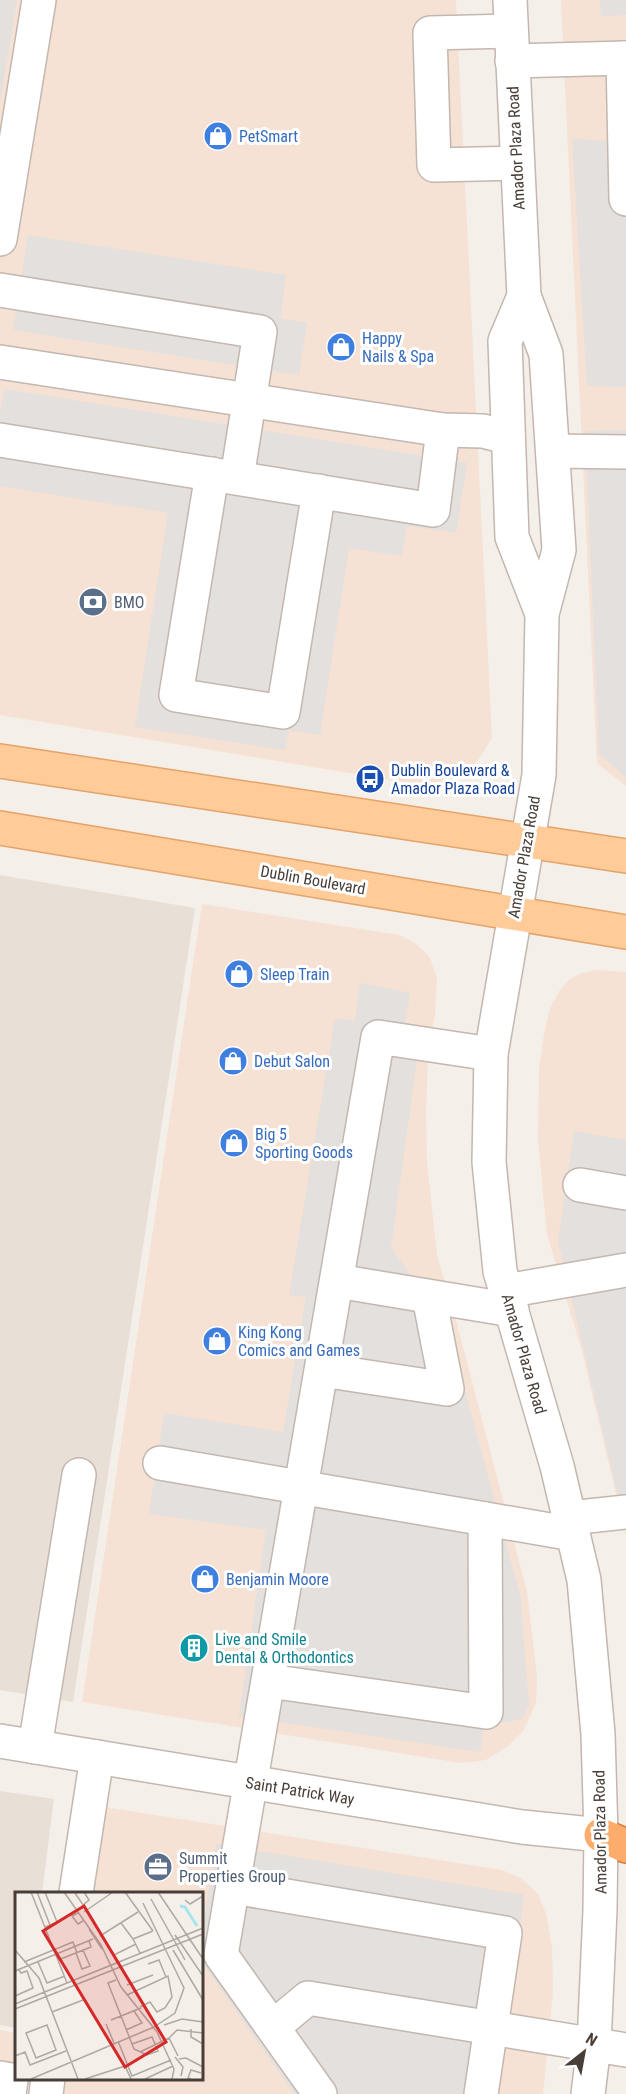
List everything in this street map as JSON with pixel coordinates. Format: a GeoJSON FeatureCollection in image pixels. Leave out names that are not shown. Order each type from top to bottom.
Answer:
{"type":"FeatureCollection","features":[{"type":"Feature","properties":{"kind":"main road"},"geometry":{"type":"LineString","coordinates":[[0,761],[527,843],[626,856]]}},
{"type":"Feature","properties":{"kind":"main road","name":"Dublin Boulevard"},"geometry":{"type":"LineString","coordinates":[[0,828],[626,932]]}},
{"type":"Feature","properties":{"kind":"street"},"geometry":{"type":"LineString","coordinates":[[0,239],[39,0]]}},
{"type":"Feature","properties":{"kind":"street"},"geometry":{"type":"LineString","coordinates":[[516,163],[434,165],[430,33],[511,31],[624,58],[626,199]]}},
{"type":"Feature","properties":{"kind":"street","name":"Amador Plaza Road"},"geometry":{"type":"LineString","coordinates":[[511,31],[524,296],[546,354],[559,550],[542,614],[539,775],[491,1054],[489,1162],[500,1271],[557,1466],[584,1580],[598,1734],[618,1838],[600,1910],[594,2044],[588,2094]]}},
{"type":"Feature","properties":{"kind":"street"},"geometry":{"type":"LineString","coordinates":[[0,290],[260,332],[249,401],[224,476],[176,694],[284,712],[319,491]]}},
{"type":"Feature","properties":{"kind":"street","name":"Amador Plaza Road"},"geometry":{"type":"LineString","coordinates":[[524,296],[505,341],[512,537],[542,614]]}},
{"type":"Feature","properties":{"kind":"street"},"geometry":{"type":"LineString","coordinates":[[0,362],[443,430],[483,431],[507,437]]}},
{"type":"Feature","properties":{"kind":"street"},"geometry":{"type":"LineString","coordinates":[[0,440],[433,510],[443,430]]}},
{"type":"Feature","properties":{"kind":"street"},"geometry":{"type":"LineString","coordinates":[[554,451],[626,452]]}},
{"type":"Feature","properties":{"kind":"street"},"geometry":{"type":"LineString","coordinates":[[320,2094],[221,1955],[378,1037],[491,1054]]}},
{"type":"Feature","properties":{"kind":"street"},"geometry":{"type":"LineString","coordinates":[[580,1185],[626,1193]]}},
{"type":"Feature","properties":{"kind":"street"},"geometry":{"type":"LineString","coordinates":[[337,1281],[429,1297],[509,1301],[626,1270]]}},
{"type":"Feature","properties":{"kind":"street"},"geometry":{"type":"LineString","coordinates":[[322,1370],[447,1389],[429,1297]]}},
{"type":"Feature","properties":{"kind":"street"},"geometry":{"type":"LineString","coordinates":[[160,1463],[485,1519],[571,1526],[626,1512]]}},
{"type":"Feature","properties":{"kind":"street"},"geometry":{"type":"LineString","coordinates":[[35,1747],[79,1475]]}},
{"type":"Feature","properties":{"kind":"street"},"geometry":{"type":"LineString","coordinates":[[269,1681],[486,1712],[485,1519]]}},
{"type":"Feature","properties":{"kind":"street","name":"Saint Patrick Way"},"geometry":{"type":"LineString","coordinates":[[0,1741],[522,1827],[618,1838]]}},
{"type":"Feature","properties":{"kind":"street"},"geometry":{"type":"LineString","coordinates":[[76,1892],[97,1757]]}},
{"type":"Feature","properties":{"kind":"street"},"geometry":{"type":"LineString","coordinates":[[233,1887],[505,1933],[481,2094]]}},
{"type":"Feature","properties":{"kind":"street"},"geometry":{"type":"LineString","coordinates":[[273,2027],[308,1998],[626,2050]]}},
{"type":"Feature","properties":{"kind":"street"},"geometry":{"type":"LineString","coordinates":[[0,2078],[11,2080],[9,2094]]}},
{"type":"Feature","properties":{"kind":"street"},"geometry":{"type":"LineString","coordinates":[[46,2094],[48,2079]]}},
{"type":"Feature","properties":{"kind":"shaded area"},"geometry":{"type":"Polygon","coordinates":[[[0,0],[456,0],[492,738],[478,760],[462,775],[448,783],[433,787],[0,715],[0,0]]]}},
{"type":"Feature","properties":{"kind":"shaded area"},"geometry":{"type":"Polygon","coordinates":[[[0,0],[17,0],[0,102],[0,0]]]}},
{"type":"Feature","properties":{"kind":"shaded area"},"geometry":{"type":"Polygon","coordinates":[[[561,0],[626,0],[626,786],[597,763],[561,0]]]}},
{"type":"Feature","properties":{"kind":"shaded area"},"geometry":{"type":"Polygon","coordinates":[[[600,0],[626,0],[626,15],[601,16],[600,0]]]}},
{"type":"Feature","properties":{"kind":"shaded area"},"geometry":{"type":"Polygon","coordinates":[[[572,139],[626,142],[626,387],[587,386],[572,139]]]}},
{"type":"Feature","properties":{"kind":"shaded area"},"geometry":{"type":"Polygon","coordinates":[[[28,235],[286,275],[280,318],[307,323],[299,375],[13,330],[28,235]]]}},
{"type":"Feature","properties":{"kind":"shaded area"},"geometry":{"type":"Polygon","coordinates":[[[4,389],[467,463],[456,533],[407,526],[402,556],[349,548],[320,735],[289,730],[285,750],[135,727],[168,513],[0,486],[0,412],[4,389]]]}},
{"type":"Feature","properties":{"kind":"shaded area"},"geometry":{"type":"Polygon","coordinates":[[[626,430],[626,777],[599,754],[585,431],[626,430]]]}},
{"type":"Feature","properties":{"kind":"shaded area"},"geometry":{"type":"Polygon","coordinates":[[[0,875],[195,908],[73,1702],[0,1690],[0,875]]]}},
{"type":"Feature","properties":{"kind":"shaded area"},"geometry":{"type":"Polygon","coordinates":[[[202,904],[399,935],[415,943],[429,956],[437,977],[435,1014],[428,1059],[426,1108],[427,1162],[437,1255],[527,1592],[537,1677],[536,1703],[523,1731],[508,1746],[486,1760],[461,1763],[82,1702],[202,904]]]}},
{"type":"Feature","properties":{"kind":"shaded area"},"geometry":{"type":"Polygon","coordinates":[[[597,970],[626,972],[626,1536],[582,1351],[547,1234],[538,1140],[539,1069],[550,1008],[560,990],[570,979],[582,973],[597,970]]]}},
{"type":"Feature","properties":{"kind":"shaded area"},"geometry":{"type":"Polygon","coordinates":[[[360,983],[410,993],[400,1058],[417,1061],[391,1247],[449,1331],[520,1595],[529,1705],[522,1719],[484,1726],[480,1752],[239,1716],[266,1530],[149,1514],[164,1413],[283,1432],[306,1297],[289,1295],[335,1018],[355,1021],[360,983]]]}},
{"type":"Feature","properties":{"kind":"shaded area"},"geometry":{"type":"Polygon","coordinates":[[[574,1131],[626,1140],[626,1530],[558,1241],[574,1131]]]}},
{"type":"Feature","properties":{"kind":"shaded area"},"geometry":{"type":"Polygon","coordinates":[[[0,1791],[54,1799],[42,1892],[15,1892],[15,2028],[0,2025],[0,1791]]]}},
{"type":"Feature","properties":{"kind":"shaded area"},"geometry":{"type":"Polygon","coordinates":[[[72,1802],[502,1870],[522,1879],[538,1894],[546,1914],[552,1947],[553,1992],[543,2094],[28,2094],[31,2079],[202,2079],[202,1892],[58,1892],[72,1802]]]}},
{"type":"Feature","properties":{"kind":"shaded area"},"geometry":{"type":"Polygon","coordinates":[[[216,1844],[524,1895],[497,2094],[294,2094],[202,1962],[202,1931],[216,1844]]]}},
{"type":"Feature","properties":{"kind":"shaded area"},"geometry":{"type":"Polygon","coordinates":[[[0,2030],[15,2033],[15,2079],[0,2094],[0,2030]]]}},
{"type":"Feature","properties":{"kind":"place","name":"PetSmart"},"geometry":{"type":"Point","coordinates":[218,136]}},
{"type":"Feature","properties":{"kind":"place","name":"Happy Nails & Spa"},"geometry":{"type":"Point","coordinates":[341,347]}},
{"type":"Feature","properties":{"kind":"place","name":"BMO"},"geometry":{"type":"Point","coordinates":[93,602]}},
{"type":"Feature","properties":{"kind":"place","name":"Dublin Boulevard & Amador Plaza Road"},"geometry":{"type":"Point","coordinates":[370,779]}},
{"type":"Feature","properties":{"kind":"place","name":"Sleep Train"},"geometry":{"type":"Point","coordinates":[239,974]}},
{"type":"Feature","properties":{"kind":"place","name":"Debut Salon"},"geometry":{"type":"Point","coordinates":[233,1061]}},
{"type":"Feature","properties":{"kind":"place","name":"Big 5 Sporting Goods"},"geometry":{"type":"Point","coordinates":[234,1143]}},
{"type":"Feature","properties":{"kind":"place","name":"King Kong Comics and Games"},"geometry":{"type":"Point","coordinates":[217,1341]}},
{"type":"Feature","properties":{"kind":"place","name":"Benjamin Moore"},"geometry":{"type":"Point","coordinates":[205,1579]}},
{"type":"Feature","properties":{"kind":"place","name":"Live and Smile Dental & Orthodontics"},"geometry":{"type":"Point","coordinates":[194,1648]}},
{"type":"Feature","properties":{"kind":"place","name":"Summit Properties Group"},"geometry":{"type":"Point","coordinates":[158,1867]}}]}
